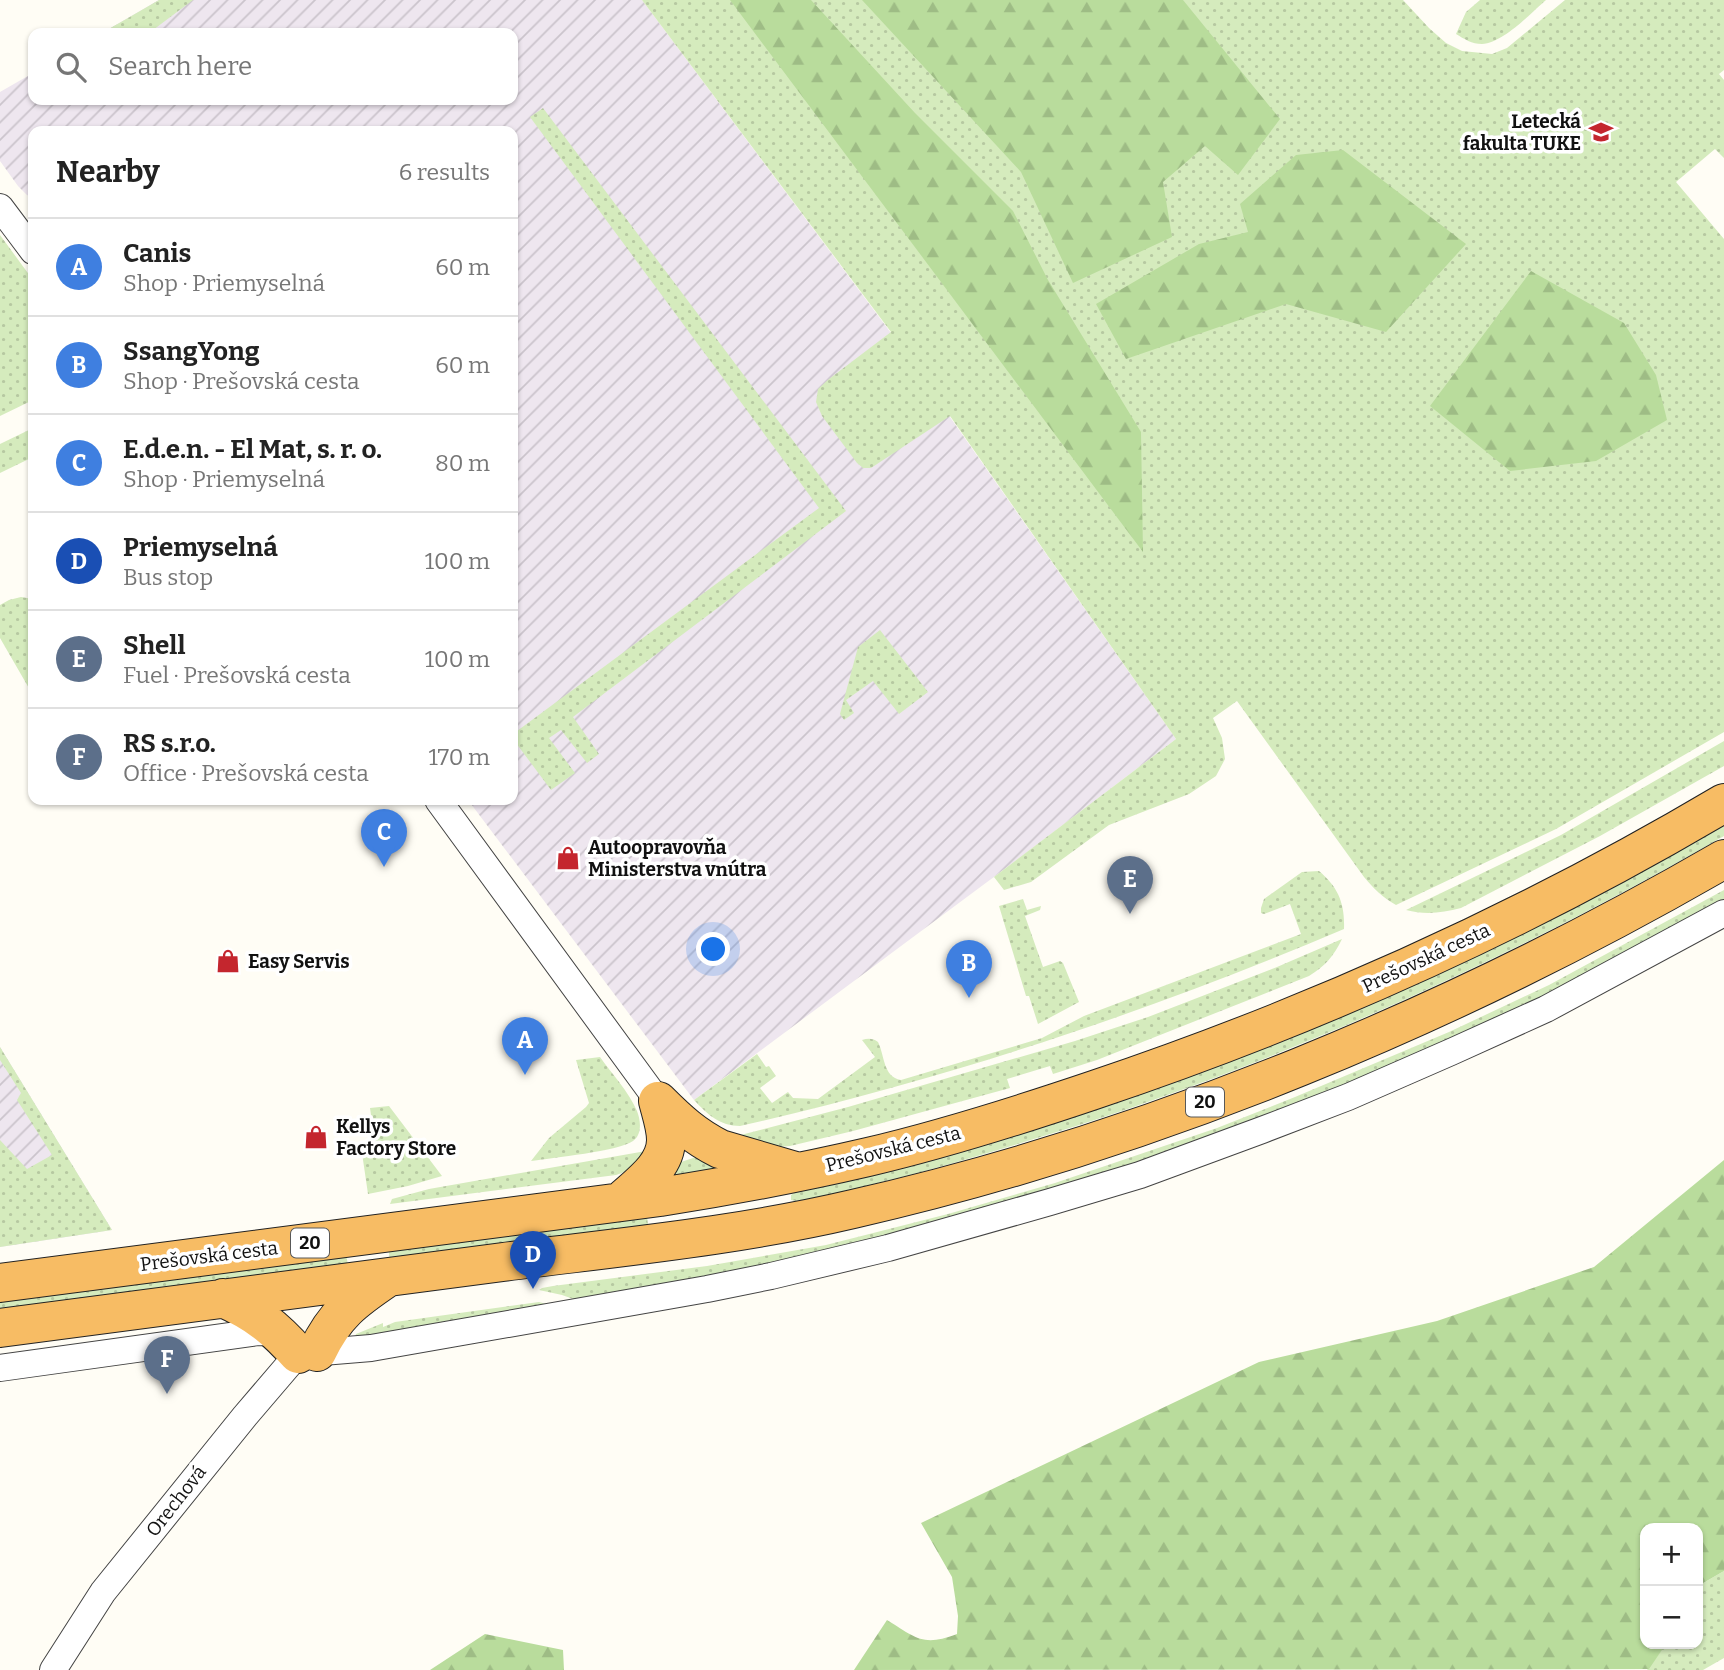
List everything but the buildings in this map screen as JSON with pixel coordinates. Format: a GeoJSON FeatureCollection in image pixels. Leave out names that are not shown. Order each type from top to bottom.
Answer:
{"type":"FeatureCollection","features":[{"type":"Feature","properties":{"kind":"highway","name":"Prešovská cesta"},"geometry":{"type":"LineString","coordinates":[[0,1283],[738,1185],[871,1156],[1009,1117],[1195,1055],[1295,1016],[1399,971],[1536,906],[1724,803]]}},
{"type":"Feature","properties":{"kind":"highway","name":"20"},"geometry":{"type":"LineString","coordinates":[[0,1328],[690,1238],[778,1224],[890,1200],[1007,1168],[1147,1123],[1365,1039],[1540,958],[1724,859]]}},
{"type":"Feature","properties":{"kind":"highway"},"geometry":{"type":"LineString","coordinates":[[658,1101],[684,1127],[709,1144],[800,1172]]}},
{"type":"Feature","properties":{"kind":"highway"},"geometry":{"type":"LineString","coordinates":[[620,1202],[661,1160],[666,1136],[658,1101]]}},
{"type":"Feature","properties":{"kind":"highway"},"geometry":{"type":"LineString","coordinates":[[223,1298],[262,1319],[298,1346],[326,1333],[337,1318],[362,1295],[388,1277]]}},
{"type":"Feature","properties":{"kind":"street"},"geometry":{"type":"LineString","coordinates":[[0,207],[28,244]]}},
{"type":"Feature","properties":{"kind":"street"},"geometry":{"type":"LineString","coordinates":[[442,805],[658,1101]]}},
{"type":"Feature","properties":{"kind":"street"},"geometry":{"type":"LineString","coordinates":[[0,1368],[258,1332],[298,1346],[371,1348],[707,1289],[888,1248],[1114,1183],[1348,1097],[1546,1009],[1724,913]]}},
{"type":"Feature","properties":{"kind":"street","name":"Orechová"},"geometry":{"type":"LineString","coordinates":[[53,1670],[103,1592],[298,1346]]}},
{"type":"Feature","properties":{"kind":"shaded area"},"geometry":{"type":"Polygon","coordinates":[[[159,0],[642,0],[891,333],[1176,739],[694,1100],[472,805],[518,805],[518,126],[28,126],[28,196],[0,161],[0,92],[28,76],[28,105],[518,105],[518,28],[111,28],[159,0]]]}},
{"type":"Feature","properties":{"kind":"shaded area"},"geometry":{"type":"Polygon","coordinates":[[[0,1047],[112,1230],[0,1247],[0,1047]]]}},
{"type":"Feature","properties":{"kind":"green space"},"geometry":{"type":"Polygon","coordinates":[[[159,0],[193,0],[156,28],[111,28],[159,0]]]}},
{"type":"Feature","properties":{"kind":"green space"},"geometry":{"type":"Polygon","coordinates":[[[642,0],[1403,0],[1446,43],[1462,51],[1492,54],[1507,48],[1565,0],[1724,0],[1724,70],[1719,74],[1724,80],[1724,158],[1715,149],[1676,182],[1724,239],[1724,732],[1556,829],[1396,905],[1378,893],[1364,877],[1237,701],[1213,718],[1222,738],[1225,759],[1216,776],[1189,794],[1109,825],[1031,882],[1004,890],[994,877],[1176,739],[950,416],[871,468],[863,468],[822,416],[816,402],[818,389],[891,332],[642,0]]]}},
{"type":"Feature","properties":{"kind":"green space"},"geometry":{"type":"Polygon","coordinates":[[[730,0],[811,0],[915,113],[1013,211],[1048,280],[1141,432],[1143,552],[730,0]]]}},
{"type":"Feature","properties":{"kind":"green space"},"geometry":{"type":"Polygon","coordinates":[[[862,0],[1183,0],[1280,119],[1238,175],[1205,146],[1163,182],[1172,237],[1073,283],[1021,172],[862,0]]]}},
{"type":"Feature","properties":{"kind":"green space"},"geometry":{"type":"Polygon","coordinates":[[[1480,0],[1546,0],[1508,33],[1482,44],[1456,34],[1466,12],[1480,0]]]}},
{"type":"Feature","properties":{"kind":"green space"},"geometry":{"type":"Polygon","coordinates":[[[543,108],[846,511],[573,717],[599,754],[587,763],[561,730],[549,738],[575,773],[551,790],[518,746],[518,730],[819,508],[530,117],[543,108]]]}},
{"type":"Feature","properties":{"kind":"green space"},"geometry":{"type":"Polygon","coordinates":[[[1343,150],[1466,244],[1386,332],[1286,304],[1126,359],[1096,304],[1199,244],[1248,232],[1240,204],[1296,155],[1343,150]]]}},
{"type":"Feature","properties":{"kind":"green space"},"geometry":{"type":"Polygon","coordinates":[[[0,235],[28,273],[28,402],[0,416],[0,235]]]}},
{"type":"Feature","properties":{"kind":"green space"},"geometry":{"type":"Polygon","coordinates":[[[1531,271],[1624,323],[1656,375],[1667,420],[1596,461],[1510,471],[1430,406],[1531,271]]]}},
{"type":"Feature","properties":{"kind":"green space"},"geometry":{"type":"Polygon","coordinates":[[[28,430],[28,459],[0,473],[0,444],[28,430]]]}},
{"type":"Feature","properties":{"kind":"green space"},"geometry":{"type":"Polygon","coordinates":[[[28,598],[28,687],[0,638],[0,605],[9,600],[28,598]]]}},
{"type":"Feature","properties":{"kind":"green space"},"geometry":{"type":"Polygon","coordinates":[[[880,630],[928,692],[899,714],[873,681],[846,700],[854,713],[844,720],[840,714],[858,647],[880,630]]]}},
{"type":"Feature","properties":{"kind":"green space"},"geometry":{"type":"Polygon","coordinates":[[[1724,741],[1724,766],[1600,836],[1461,908],[1434,913],[1406,910],[1561,835],[1724,741]]]}},
{"type":"Feature","properties":{"kind":"green space"},"geometry":{"type":"Polygon","coordinates":[[[1724,824],[1724,836],[1561,925],[1393,1005],[1308,1041],[1222,1075],[1028,1141],[894,1179],[821,1197],[791,1200],[794,1193],[870,1175],[1080,1115],[1284,1041],[1493,949],[1572,909],[1724,824]]]}},
{"type":"Feature","properties":{"kind":"green space"},"geometry":{"type":"Polygon","coordinates":[[[1319,871],[1339,896],[1344,929],[1196,988],[971,1065],[740,1126],[726,1124],[714,1118],[694,1100],[757,1054],[776,1076],[760,1088],[772,1103],[788,1092],[793,1098],[818,1099],[875,1057],[862,1040],[864,1039],[878,1042],[891,1075],[901,1080],[1042,1038],[1084,1016],[1301,934],[1290,904],[1264,914],[1261,913],[1261,908],[1264,899],[1302,872],[1319,871]]]}},
{"type":"Feature","properties":{"kind":"green space"},"geometry":{"type":"Polygon","coordinates":[[[1724,890],[1724,901],[1518,1010],[1262,1120],[999,1209],[776,1266],[576,1300],[539,1290],[707,1266],[826,1245],[1055,1183],[1217,1128],[1449,1032],[1549,985],[1724,890]]]}},
{"type":"Feature","properties":{"kind":"green space"},"geometry":{"type":"Polygon","coordinates":[[[1023,899],[1027,910],[1041,906],[1040,910],[1025,916],[1043,967],[1060,961],[1063,963],[1079,1002],[1038,1024],[1029,996],[1026,996],[999,906],[1023,899]]]}},
{"type":"Feature","properties":{"kind":"green space"},"geometry":{"type":"Polygon","coordinates":[[[1342,939],[1329,960],[1309,976],[1097,1060],[1053,1074],[1050,1066],[1007,1079],[1010,1088],[790,1146],[766,1148],[729,1138],[848,1107],[1075,1041],[1148,1017],[1342,939]]]}},
{"type":"Feature","properties":{"kind":"green space"},"geometry":{"type":"Polygon","coordinates":[[[0,1047],[112,1230],[0,1247],[0,1140],[27,1169],[52,1155],[17,1100],[21,1093],[0,1060],[0,1047]]]}},
{"type":"Feature","properties":{"kind":"green space"},"geometry":{"type":"Polygon","coordinates":[[[600,1057],[634,1104],[639,1119],[638,1135],[626,1145],[614,1148],[531,1161],[549,1138],[589,1103],[576,1060],[600,1057]]]}},
{"type":"Feature","properties":{"kind":"green space"},"geometry":{"type":"Polygon","coordinates":[[[389,1106],[442,1176],[368,1194],[362,1153],[376,1150],[370,1108],[389,1106]]]}},
{"type":"Feature","properties":{"kind":"green space"},"geometry":{"type":"Polygon","coordinates":[[[646,1151],[634,1166],[616,1175],[390,1204],[392,1199],[429,1189],[646,1151]]]}},
{"type":"Feature","properties":{"kind":"green space"},"geometry":{"type":"Polygon","coordinates":[[[705,1154],[743,1167],[671,1178],[678,1163],[705,1154]]]}},
{"type":"Feature","properties":{"kind":"green space"},"geometry":{"type":"Polygon","coordinates":[[[1724,1160],[1724,1571],[1703,1583],[1703,1523],[1640,1523],[1640,1649],[1663,1649],[1649,1669],[854,1670],[887,1620],[920,1639],[936,1640],[957,1634],[958,1616],[952,1577],[921,1523],[1259,1362],[1437,1321],[1594,1267],[1724,1160]]]}},
{"type":"Feature","properties":{"kind":"green space"},"geometry":{"type":"Polygon","coordinates":[[[647,1217],[646,1226],[390,1259],[388,1248],[647,1217]]]}},
{"type":"Feature","properties":{"kind":"green space"},"geometry":{"type":"Polygon","coordinates":[[[346,1254],[348,1265],[0,1310],[0,1298],[346,1254]]]}},
{"type":"Feature","properties":{"kind":"green space"},"geometry":{"type":"Polygon","coordinates":[[[539,1302],[554,1306],[360,1340],[355,1337],[356,1334],[383,1323],[383,1327],[395,1322],[539,1302]]]}},
{"type":"Feature","properties":{"kind":"green space"},"geometry":{"type":"Polygon","coordinates":[[[1724,1571],[1724,1658],[1703,1670],[1647,1670],[1662,1649],[1703,1649],[1703,1583],[1724,1571]]]}},
{"type":"Feature","properties":{"kind":"green space"},"geometry":{"type":"Polygon","coordinates":[[[485,1634],[563,1650],[564,1670],[430,1670],[485,1634]]]}},
{"type":"Feature","properties":{"kind":"place","name":"Letecká fakulta TUKE"},"geometry":{"type":"Point","coordinates":[1601,132]}},
{"type":"Feature","properties":{"kind":"place","name":"Autoopravovňa Ministerstva vnútra"},"geometry":{"type":"Point","coordinates":[568,858]}},
{"type":"Feature","properties":{"kind":"place","name":"E.d.e.n. - El Mat, s. r. o."},"geometry":{"type":"Point","coordinates":[384,867]}},
{"type":"Feature","properties":{"kind":"place","name":"Shell"},"geometry":{"type":"Point","coordinates":[1130,914]}},
{"type":"Feature","properties":{"kind":"place","name":"Easy Servis"},"geometry":{"type":"Point","coordinates":[228,961]}},
{"type":"Feature","properties":{"kind":"place","name":"SsangYong"},"geometry":{"type":"Point","coordinates":[969,998]}},
{"type":"Feature","properties":{"kind":"place","name":"Canis"},"geometry":{"type":"Point","coordinates":[525,1075]}},
{"type":"Feature","properties":{"kind":"place","name":"Kellys Factory Store"},"geometry":{"type":"Point","coordinates":[316,1137]}},
{"type":"Feature","properties":{"kind":"place","name":"Priemyselná"},"geometry":{"type":"Point","coordinates":[533,1289]}},
{"type":"Feature","properties":{"kind":"place","name":"RS s.r.o."},"geometry":{"type":"Point","coordinates":[167,1394]}}]}
